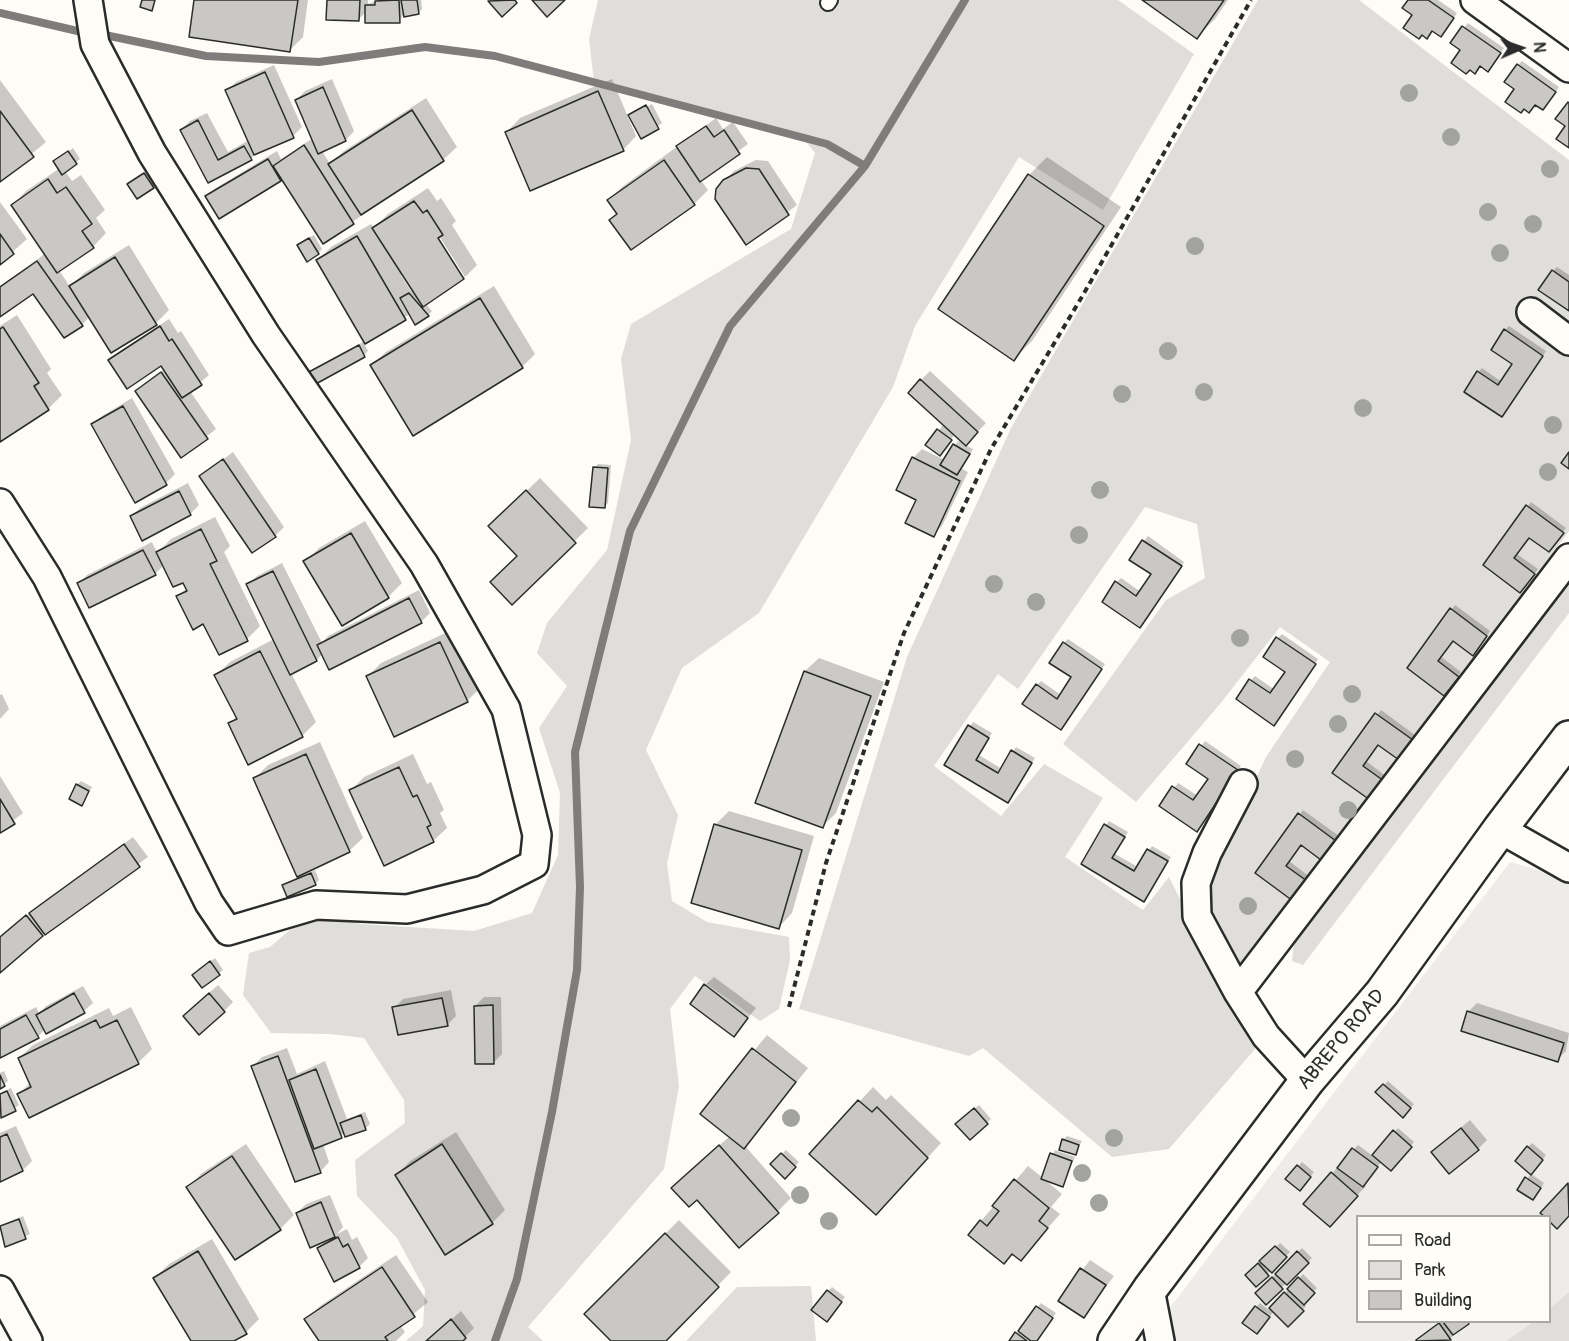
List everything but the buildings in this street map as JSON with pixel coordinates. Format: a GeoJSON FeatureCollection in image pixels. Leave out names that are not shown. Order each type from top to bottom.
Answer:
{"type":"FeatureCollection","features":[{"type":"Feature","properties":{"kind":"main road","name":"ABREPO ROAD"},"geometry":{"type":"LineString","coordinates":[[1115,1341],[1149,1289],[1307,1081],[1382,993],[1500,829],[1569,738]]}},
{"type":"Feature","properties":{"kind":"street"},"geometry":{"type":"LineString","coordinates":[[1486,3],[1569,68]]}},
{"type":"Feature","properties":{"kind":"street"},"geometry":{"type":"LineString","coordinates":[[0,502],[46,577],[209,903],[228,931],[316,905],[407,909],[483,890],[534,864],[537,835],[506,710],[424,564],[267,335],[152,153],[91,22]]}},
{"type":"Feature","properties":{"kind":"street"},"geometry":{"type":"LineString","coordinates":[[1531,312],[1569,341]]}},
{"type":"Feature","properties":{"kind":"street"},"geometry":{"type":"LineString","coordinates":[[1238,992],[1569,558]]}},
{"type":"Feature","properties":{"kind":"street"},"geometry":{"type":"LineString","coordinates":[[1243,784],[1206,853],[1196,883],[1197,916],[1238,992],[1266,1036],[1307,1081]]}},
{"type":"Feature","properties":{"kind":"street"},"geometry":{"type":"LineString","coordinates":[[1500,829],[1569,868]]}},
{"type":"Feature","properties":{"kind":"street"},"geometry":{"type":"LineString","coordinates":[[1149,1289],[1160,1341]]}},
{"type":"Feature","properties":{"kind":"street"},"geometry":{"type":"LineString","coordinates":[[0,1290],[28,1341]]}},
{"type":"Feature","properties":{"kind":"path"},"geometry":{"type":"LineString","coordinates":[[789,1007],[826,863],[904,633],[991,449],[1083,295],[1251,0]]}},
{"type":"Feature","properties":{"kind":"shaded area"},"geometry":{"type":"Polygon","coordinates":[[[1510,862],[1569,879],[1569,1292],[1551,1307],[1551,1215],[1356,1215],[1356,1323],[1532,1323],[1506,1341],[1170,1341],[1165,1314],[1510,862]]]}},
{"type":"Feature","properties":{"kind":"green space"},"geometry":{"type":"Polygon","coordinates":[[[598,0],[1118,0],[1194,54],[1103,210],[1019,157],[915,326],[893,387],[759,613],[682,668],[646,750],[678,815],[667,863],[672,901],[707,922],[789,937],[790,960],[779,1009],[760,1021],[695,976],[670,1009],[679,1086],[664,1169],[528,1327],[543,1341],[406,1341],[423,1326],[425,1290],[397,1238],[357,1196],[355,1160],[405,1123],[404,1100],[364,1038],[330,1034],[271,1033],[243,995],[249,953],[270,947],[291,929],[330,915],[360,924],[474,931],[532,913],[558,855],[560,793],[539,728],[567,686],[537,653],[547,623],[607,550],[631,440],[621,359],[631,324],[791,229],[815,153],[806,142],[594,82],[589,39],[598,0]]]}},
{"type":"Feature","properties":{"kind":"green space"},"geometry":{"type":"Polygon","coordinates":[[[1258,0],[1359,0],[1569,160],[1569,531],[1244,966],[1234,958],[1203,892],[1266,757],[1330,662],[1280,627],[1220,704],[1136,802],[1063,744],[1166,600],[1205,578],[1197,524],[1145,507],[1018,689],[998,674],[934,766],[1001,816],[1044,764],[1103,798],[1065,857],[1143,910],[1169,877],[1255,1049],[1169,1149],[1112,1157],[983,1048],[969,1056],[799,1009],[907,657],[1011,428],[1258,0]]]}},
{"type":"Feature","properties":{"kind":"green space"},"geometry":{"type":"Polygon","coordinates":[[[1569,572],[1569,613],[1303,965],[1292,961],[1295,930],[1569,572]]]}},
{"type":"Feature","properties":{"kind":"green space"},"geometry":{"type":"Polygon","coordinates":[[[811,1286],[816,1341],[686,1341],[737,1287],[811,1286]]]}},
{"type":"Feature","properties":{"kind":"green space"},"geometry":{"type":"Polygon","coordinates":[[[1569,1292],[1569,1341],[1506,1341],[1532,1323],[1551,1323],[1551,1307],[1569,1292]]]}},
{"type":"Feature","properties":{"kind":"waterway"},"geometry":{"type":"LineString","coordinates":[[495,1341],[517,1279],[552,1112],[577,970],[580,887],[575,752],[630,531],[730,326],[865,166],[965,0]]}},
{"type":"Feature","properties":{"kind":"waterway"},"geometry":{"type":"LineString","coordinates":[[0,13],[86,33]]}},
{"type":"Feature","properties":{"kind":"waterway"},"geometry":{"type":"LineString","coordinates":[[100,34],[206,56],[319,62],[425,47],[495,56],[827,144],[865,166]]}}]}
